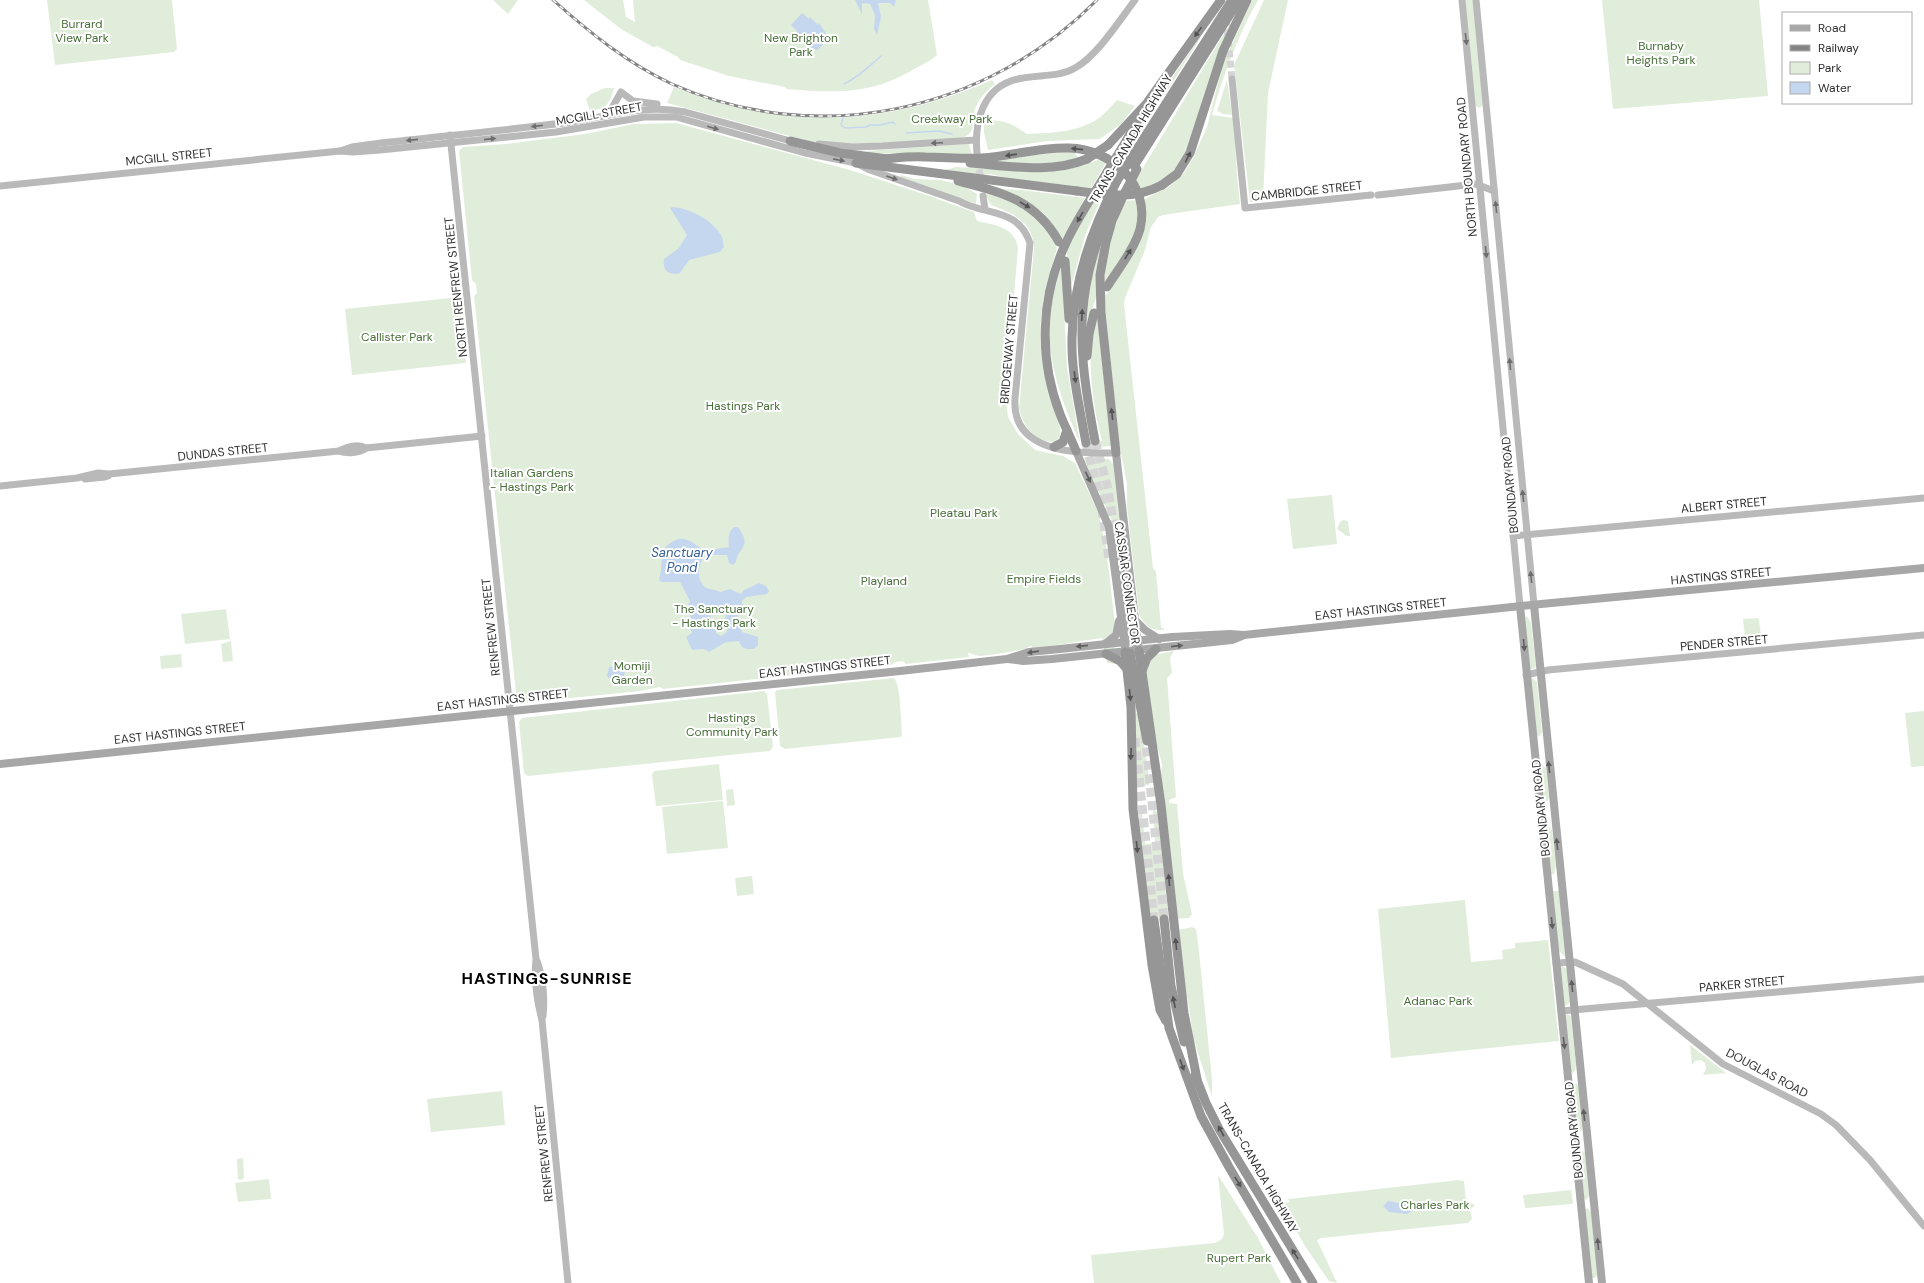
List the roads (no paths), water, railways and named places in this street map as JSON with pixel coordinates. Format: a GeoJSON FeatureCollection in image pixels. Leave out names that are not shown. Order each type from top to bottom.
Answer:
{"type":"FeatureCollection","features":[{"type":"Feature","properties":{"kind":"highway"},"geometry":{"type":"LineString","coordinates":[[1076,451],[1056,402],[1048,370],[1045,336],[1048,300],[1054,275],[1064,247],[1147,103],[1221,0]]}},
{"type":"Feature","properties":{"kind":"highway","name":"TRANS-CANADA HIGHWAY"},"geometry":{"type":"LineString","coordinates":[[1121,187],[1097,240],[1084,294],[1081,341],[1082,363],[1089,409],[1091,442],[1075,378],[1072,338],[1077,288],[1083,261],[1094,229],[1121,187],[1232,0]]}},
{"type":"Feature","properties":{"kind":"highway","name":"TRANS-CANADA HIGHWAY"},"geometry":{"type":"LineString","coordinates":[[1134,165],[1154,136],[1239,0]]}},
{"type":"Feature","properties":{"kind":"highway"},"geometry":{"type":"LineString","coordinates":[[856,163],[1114,196],[1131,196],[1151,191],[1177,174],[1190,153],[1223,51],[1247,0]]}},
{"type":"Feature","properties":{"kind":"highway"},"geometry":{"type":"LineString","coordinates":[[790,141],[840,153],[882,159],[1050,168],[1069,165],[1087,159],[1108,145],[1147,103]]}},
{"type":"Feature","properties":{"kind":"highway"},"geometry":{"type":"LineString","coordinates":[[882,159],[923,156],[982,158],[1068,148],[1090,150],[1110,160],[1127,174],[1136,188],[1140,204],[1141,221],[1133,246],[1107,287]]}},
{"type":"Feature","properties":{"kind":"highway"},"geometry":{"type":"LineString","coordinates":[[935,174],[994,192],[1022,203],[1044,219],[1059,242]]}},
{"type":"Feature","properties":{"kind":"highway"},"geometry":{"type":"LineString","coordinates":[[1116,453],[1101,312],[1100,275],[1106,242],[1121,187]]}},
{"type":"Feature","properties":{"kind":"highway"},"geometry":{"type":"LineString","coordinates":[[1065,261],[1072,338]]}},
{"type":"Feature","properties":{"kind":"highway"},"geometry":{"type":"LineString","coordinates":[[1089,409],[1087,347],[1094,313]]}},
{"type":"Feature","properties":{"kind":"highway"},"geometry":{"type":"LineString","coordinates":[[1054,447],[1063,442],[1067,430]]}},
{"type":"Feature","properties":{"kind":"highway"},"geometry":{"type":"LineString","coordinates":[[1156,649],[1144,662],[1142,672],[1161,805],[1184,1013],[1197,1079]]}},
{"type":"Feature","properties":{"kind":"highway"},"geometry":{"type":"LineString","coordinates":[[1131,652],[1142,672]]}},
{"type":"Feature","properties":{"kind":"highway"},"geometry":{"type":"LineString","coordinates":[[1131,652],[1127,669],[1132,722],[1132,797],[1145,921],[1160,1010],[1169,1028]]}},
{"type":"Feature","properties":{"kind":"highway"},"geometry":{"type":"LineString","coordinates":[[1131,652],[1143,725],[1148,746],[1153,755]]}},
{"type":"Feature","properties":{"kind":"highway"},"geometry":{"type":"LineString","coordinates":[[1106,654],[1120,661],[1127,669]]}},
{"type":"Feature","properties":{"kind":"highway","name":"TRANS-CANADA HIGHWAY"},"geometry":{"type":"LineString","coordinates":[[1297,1283],[1225,1161],[1201,1116],[1169,1028],[1159,920],[1174,1004],[1186,1052],[1206,1103],[1219,1129],[1313,1283]]}},
{"type":"Feature","properties":{"kind":"main road","name":"CASSIAR CONNECTOR"},"geometry":{"type":"LineString","coordinates":[[1076,451],[1109,527],[1120,614],[1131,641]]}},
{"type":"Feature","properties":{"kind":"main road","name":"CASSIAR CONNECTOR"},"geometry":{"type":"LineString","coordinates":[[1116,453],[1135,620],[1131,641],[1131,652]]}},
{"type":"Feature","properties":{"kind":"main road"},"geometry":{"type":"LineString","coordinates":[[1109,527],[1119,553],[1131,641],[1131,652]]}},
{"type":"Feature","properties":{"kind":"main road","name":"HASTINGS STREET"},"geometry":{"type":"LineString","coordinates":[[1520,606],[1924,568]]}},
{"type":"Feature","properties":{"kind":"main road","name":"BOUNDARY ROAD"},"geometry":{"type":"LineString","coordinates":[[1534,605],[1602,1283]]}},
{"type":"Feature","properties":{"kind":"main road","name":"EAST HASTINGS STREET"},"geometry":{"type":"LineString","coordinates":[[0,764],[511,712],[1007,658],[1029,652],[1131,641],[1230,634],[1244,635],[1520,606]]}},
{"type":"Feature","properties":{"kind":"main road","name":"BOUNDARY ROAD"},"geometry":{"type":"LineString","coordinates":[[1520,606],[1589,1283]]}},
{"type":"Feature","properties":{"kind":"main road"},"geometry":{"type":"LineString","coordinates":[[1104,644],[1116,635],[1120,614]]}},
{"type":"Feature","properties":{"kind":"main road"},"geometry":{"type":"LineString","coordinates":[[1135,620],[1145,630],[1159,639]]}},
{"type":"Feature","properties":{"kind":"main road","name":"EAST HASTINGS STREET"},"geometry":{"type":"LineString","coordinates":[[1007,658],[1023,662],[1131,652],[1232,640],[1244,635]]}},
{"type":"Feature","properties":{"kind":"street"},"geometry":{"type":"LineString","coordinates":[[977,153],[976,140],[978,122],[983,107],[991,93],[998,87],[1018,79],[1064,73],[1083,64],[1095,52],[1135,0]]}},
{"type":"Feature","properties":{"kind":"street","name":"NORTH BOUNDARY ROAD"},"geometry":{"type":"LineString","coordinates":[[1462,0],[1494,331]]}},
{"type":"Feature","properties":{"kind":"street","name":"NORTH BOUNDARY ROAD"},"geometry":{"type":"LineString","coordinates":[[1476,0],[1507,330]]}},
{"type":"Feature","properties":{"kind":"street","name":"CAMBRIDGE STREET"},"geometry":{"type":"LineString","coordinates":[[1232,79],[1245,208],[1476,184],[1480,187],[1494,191]]}},
{"type":"Feature","properties":{"kind":"street"},"geometry":{"type":"LineString","coordinates":[[608,115],[621,92],[630,99],[638,102],[658,104],[668,108]]}},
{"type":"Feature","properties":{"kind":"street","name":"MCGILL STREET"},"geometry":{"type":"LineString","coordinates":[[0,186],[340,150],[360,152],[608,115],[638,109],[668,108],[790,141],[853,147],[976,140]]}},
{"type":"Feature","properties":{"kind":"street","name":"MCGILL STREET"},"geometry":{"type":"LineString","coordinates":[[451,139],[556,132],[644,117],[676,117],[805,153],[856,163],[870,170],[959,201],[969,207],[985,209]]}},
{"type":"Feature","properties":{"kind":"street","name":"NORTH RENFREW STREET"},"geometry":{"type":"LineString","coordinates":[[451,139],[482,436]]}},
{"type":"Feature","properties":{"kind":"street"},"geometry":{"type":"LineString","coordinates":[[983,196],[985,209]]}},
{"type":"Feature","properties":{"kind":"street","name":"BRIDGEWAY STREET"},"geometry":{"type":"LineString","coordinates":[[985,209],[1017,221],[1023,227],[1030,243],[1015,411],[1021,427],[1038,443],[1076,451],[1116,453]]}},
{"type":"Feature","properties":{"kind":"street","name":"BOUNDARY ROAD"},"geometry":{"type":"LineString","coordinates":[[1507,330],[1534,605]]}},
{"type":"Feature","properties":{"kind":"street","name":"BOUNDARY ROAD"},"geometry":{"type":"LineString","coordinates":[[1494,331],[1520,606]]}},
{"type":"Feature","properties":{"kind":"street","name":"DUNDAS STREET"},"geometry":{"type":"LineString","coordinates":[[0,486],[77,478],[82,475],[98,473],[109,474],[340,451],[352,446],[362,446],[366,448],[482,436]]}},
{"type":"Feature","properties":{"kind":"street","name":"RENFREW STREET"},"geometry":{"type":"LineString","coordinates":[[482,436],[536,959],[540,970],[542,984],[544,1007],[542,1020],[568,1283]]}},
{"type":"Feature","properties":{"kind":"street","name":"ALBERT STREET"},"geometry":{"type":"LineString","coordinates":[[1513,536],[1924,498]]}},
{"type":"Feature","properties":{"kind":"street","name":"PENDER STREET"},"geometry":{"type":"LineString","coordinates":[[1526,675],[1540,672],[1924,635]]}},
{"type":"Feature","properties":{"kind":"street","name":"DOUGLAS ROAD"},"geometry":{"type":"LineString","coordinates":[[1556,963],[1569,961],[1575,962],[1623,984],[1723,1064],[1821,1114],[1836,1125],[1870,1160],[1924,1226]]}},
{"type":"Feature","properties":{"kind":"street","name":"PARKER STREET"},"geometry":{"type":"LineString","coordinates":[[1561,1011],[1924,979]]}},
{"type":"Feature","properties":{"kind":"street"},"geometry":{"type":"LineString","coordinates":[[1630,1005],[1633,992]]}},
{"type":"Feature","properties":{"kind":"street"},"geometry":{"type":"LineString","coordinates":[[1661,1014],[1662,1002]]}},
{"type":"Feature","properties":{"kind":"water"},"geometry":{"type":"Polygon","coordinates":[[[855,0],[896,0],[894,7],[890,3],[878,3],[881,17],[877,35],[874,29],[875,15],[870,4],[862,3],[862,14],[855,0]]]}},
{"type":"Feature","properties":{"kind":"water"},"geometry":{"type":"Polygon","coordinates":[[[802,13],[809,19],[810,17],[818,25],[819,23],[829,38],[818,50],[808,47],[795,35],[797,31],[791,25],[802,13]]]}},
{"type":"Feature","properties":{"kind":"water"},"geometry":{"type":"Polygon","coordinates":[[[672,207],[692,212],[706,219],[721,235],[724,247],[720,252],[689,260],[680,273],[676,274],[667,272],[664,267],[664,259],[679,248],[687,235],[670,208],[672,207]]]}},
{"type":"Feature","properties":{"kind":"water","name":"Sanctuary Pond"},"geometry":{"type":"Polygon","coordinates":[[[734,527],[738,527],[744,539],[743,546],[736,562],[733,565],[729,563],[727,555],[705,555],[701,563],[699,576],[705,587],[720,592],[730,589],[741,594],[744,590],[759,583],[766,586],[769,591],[767,594],[746,597],[742,601],[743,607],[739,611],[738,617],[742,632],[758,637],[758,645],[754,649],[747,649],[741,646],[739,641],[726,642],[709,652],[704,649],[692,650],[686,637],[692,633],[690,626],[690,608],[688,605],[690,601],[680,582],[661,582],[659,579],[662,553],[668,545],[679,539],[688,540],[705,551],[729,547],[729,536],[734,527]],[[711,613],[710,621],[717,626],[716,633],[721,636],[727,632],[727,629],[719,622],[724,622],[726,616],[724,613],[711,613]]]}},
{"type":"Feature","properties":{"kind":"water"},"geometry":{"type":"Polygon","coordinates":[[[618,664],[625,668],[624,677],[615,679],[609,678],[607,676],[609,667],[614,666],[617,670],[619,668],[618,664]]]}},
{"type":"Feature","properties":{"kind":"water"},"geometry":{"type":"Polygon","coordinates":[[[1405,1200],[1412,1202],[1414,1210],[1407,1214],[1389,1212],[1383,1206],[1388,1201],[1399,1203],[1405,1200]]]}},
{"type":"Feature","properties":{"kind":"waterway"},"geometry":{"type":"LineString","coordinates":[[844,84],[859,75],[881,56]]}},
{"type":"Feature","properties":{"kind":"waterway"},"geometry":{"type":"LineString","coordinates":[[843,118],[841,125],[845,128],[866,127],[870,125],[880,125],[893,122],[895,124]]}},
{"type":"Feature","properties":{"kind":"waterway"},"geometry":{"type":"LineString","coordinates":[[906,133],[939,131],[952,134]]}},
{"type":"Feature","properties":{"kind":"tunnel"},"geometry":{"type":"LineString","coordinates":[[1226,19],[1232,79]]}},
{"type":"Feature","properties":{"kind":"tunnel"},"geometry":{"type":"LineString","coordinates":[[978,159],[981,183]]}},
{"type":"Feature","properties":{"kind":"tunnel"},"geometry":{"type":"LineString","coordinates":[[1095,441],[1107,485],[1118,549]]}},
{"type":"Feature","properties":{"kind":"tunnel"},"geometry":{"type":"LineString","coordinates":[[1086,443],[1100,496],[1109,558]]}},
{"type":"Feature","properties":{"kind":"tunnel"},"geometry":{"type":"LineString","coordinates":[[1145,734],[1164,919]]}},
{"type":"Feature","properties":{"kind":"tunnel"},"geometry":{"type":"LineString","coordinates":[[1135,738],[1154,920]]}},
{"type":"Feature","properties":{"kind":"railway"},"geometry":{"type":"LineString","coordinates":[[553,0],[624,57],[655,76],[672,84],[728,104],[784,114],[841,116],[898,108],[952,93],[1004,70],[1053,38],[1097,0]]}},
{"type":"Feature","properties":{"kind":"district","name":"HASTINGS-SUNRISE"},"geometry":{"type":"Point","coordinates":[547,978]}},
{"type":"Feature","properties":{"kind":"park label","name":"Burrard View Park"},"geometry":{"type":"Point","coordinates":[82,31]}},
{"type":"Feature","properties":{"kind":"park label","name":"New Brighton Park"},"geometry":{"type":"Point","coordinates":[801,45]}},
{"type":"Feature","properties":{"kind":"park label","name":"Burnaby Heights Park"},"geometry":{"type":"Point","coordinates":[1661,53]}},
{"type":"Feature","properties":{"kind":"park label","name":"Creekway Park"},"geometry":{"type":"Point","coordinates":[952,119]}},
{"type":"Feature","properties":{"kind":"park label","name":"Callister Park"},"geometry":{"type":"Point","coordinates":[397,337]}},
{"type":"Feature","properties":{"kind":"park label","name":"Hastings Park"},"geometry":{"type":"Point","coordinates":[743,406]}},
{"type":"Feature","properties":{"kind":"park label","name":"Italian Gardens - Hastings Park"},"geometry":{"type":"Point","coordinates":[532,480]}},
{"type":"Feature","properties":{"kind":"park label","name":"Pleatau Park"},"geometry":{"type":"Point","coordinates":[964,513]}},
{"type":"Feature","properties":{"kind":"park label","name":"Empire Fields"},"geometry":{"type":"Point","coordinates":[1044,579]}},
{"type":"Feature","properties":{"kind":"park label","name":"Playland"},"geometry":{"type":"Point","coordinates":[884,581]}},
{"type":"Feature","properties":{"kind":"park label","name":"The Sanctuary - Hastings Park"},"geometry":{"type":"Point","coordinates":[714,616]}},
{"type":"Feature","properties":{"kind":"park label","name":"Momiji Garden"},"geometry":{"type":"Point","coordinates":[632,673]}},
{"type":"Feature","properties":{"kind":"park label","name":"Hastings Community Park"},"geometry":{"type":"Point","coordinates":[732,725]}},
{"type":"Feature","properties":{"kind":"park label","name":"Adanac Park"},"geometry":{"type":"Point","coordinates":[1438,1001]}},
{"type":"Feature","properties":{"kind":"park label","name":"Charles Park"},"geometry":{"type":"Point","coordinates":[1435,1205]}},
{"type":"Feature","properties":{"kind":"park label","name":"Rupert Park"},"geometry":{"type":"Point","coordinates":[1239,1258]}}]}
